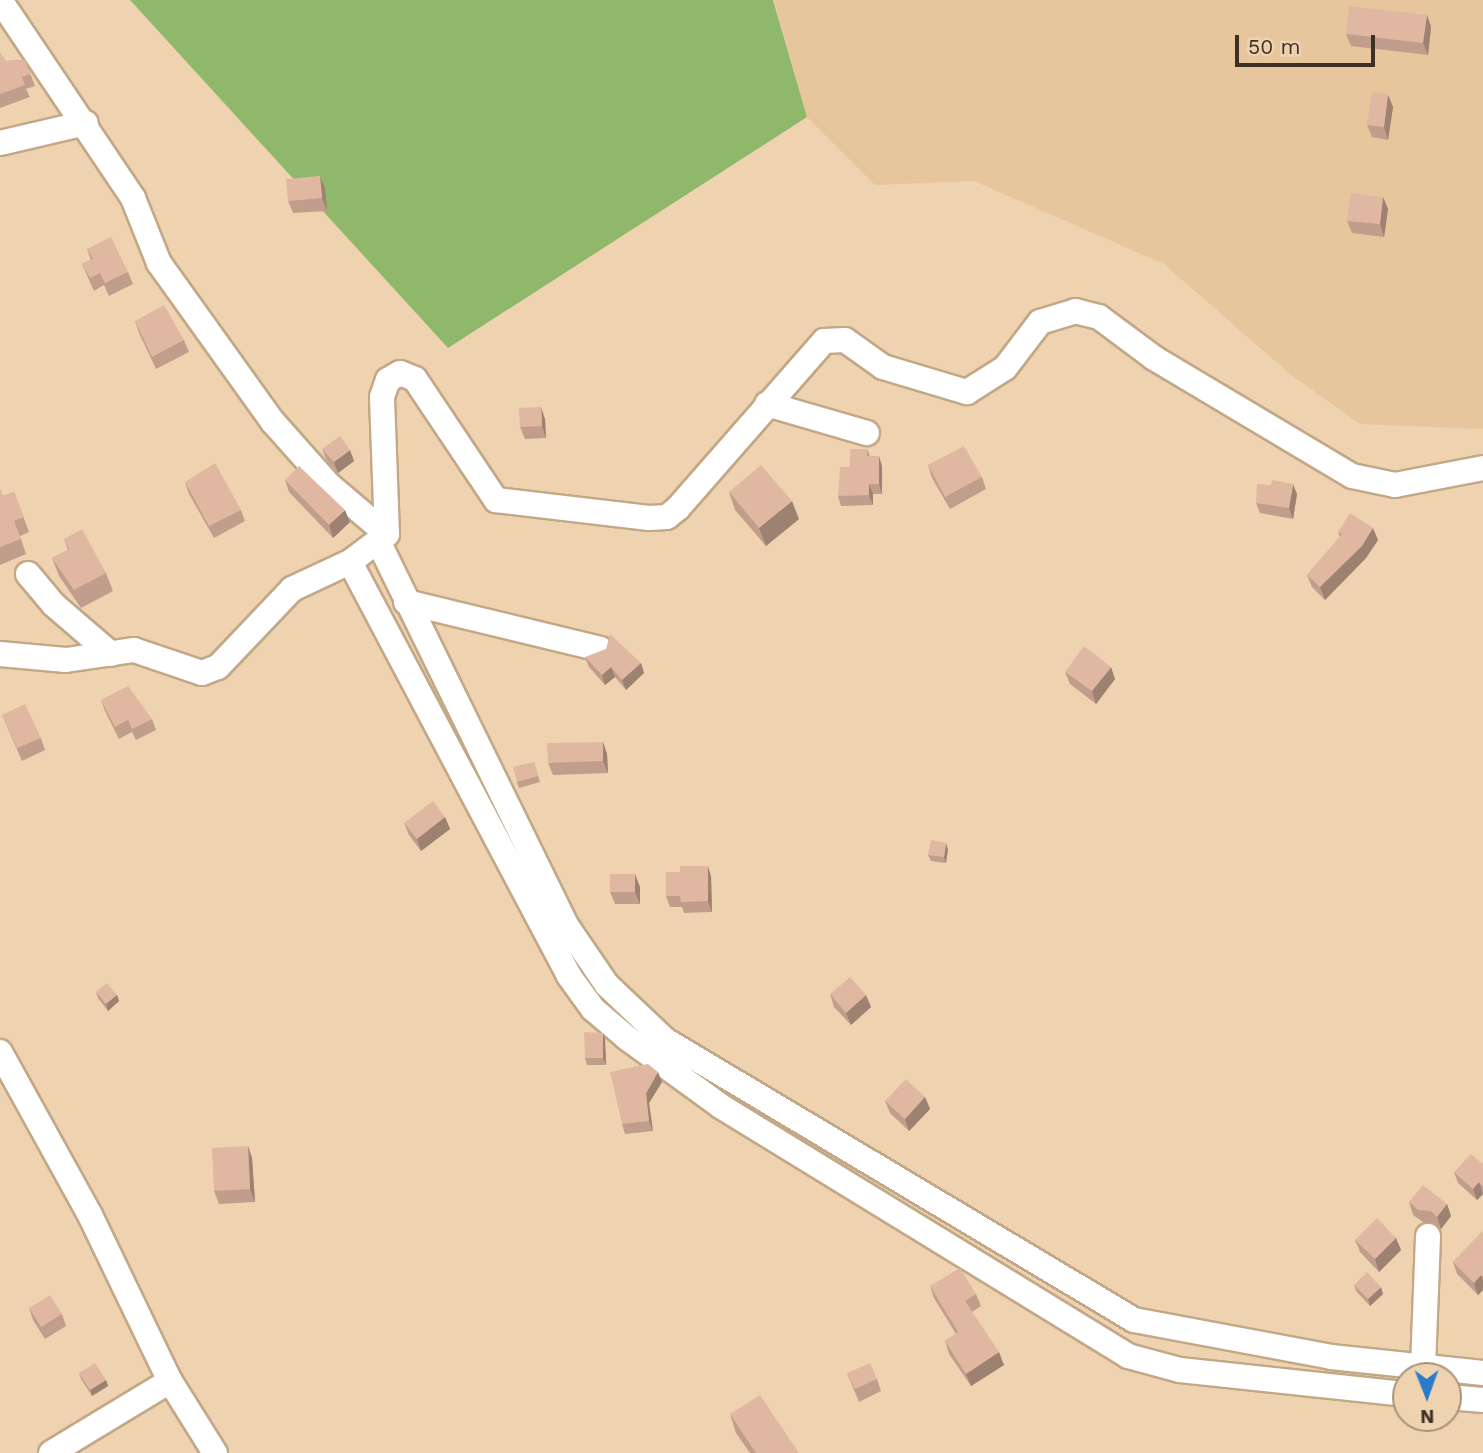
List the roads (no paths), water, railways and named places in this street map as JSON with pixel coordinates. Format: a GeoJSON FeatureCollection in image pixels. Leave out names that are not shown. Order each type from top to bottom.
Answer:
{"type":"FeatureCollection","features":[{"type":"Feature","properties":{"kind":"street"},"geometry":{"type":"LineString","coordinates":[[0,0],[86,123],[132,198],[159,263],[273,422],[329,485],[383,538]]}},
{"type":"Feature","properties":{"kind":"street"},"geometry":{"type":"LineString","coordinates":[[0,143],[86,123]]}},
{"type":"Feature","properties":{"kind":"street"},"geometry":{"type":"LineString","coordinates":[[1392,1364],[1331,1357],[1135,1320],[739,1086],[642,1022],[595,970],[566,925],[406,602],[383,538],[382,397],[387,380],[400,373],[415,379],[496,500],[649,518],[673,513],[818,346],[831,338],[845,340],[905,376],[967,392],[1005,368],[1041,322],[1075,311],[1099,317],[1154,358],[1352,476],[1395,485],[1483,468]]}},
{"type":"Feature","properties":{"kind":"street"},"geometry":{"type":"LineString","coordinates":[[767,404],[867,433]]}},
{"type":"Feature","properties":{"kind":"street"},"geometry":{"type":"LineString","coordinates":[[0,654],[66,660],[140,651],[207,673],[223,663],[292,589],[350,562],[383,538]]}},
{"type":"Feature","properties":{"kind":"street"},"geometry":{"type":"LineString","coordinates":[[350,562],[569,976],[606,1021],[722,1107],[1108,1346],[1145,1362],[1181,1370],[1392,1393]]}},
{"type":"Feature","properties":{"kind":"street"},"geometry":{"type":"LineString","coordinates":[[28,574],[54,605],[111,654]]}},
{"type":"Feature","properties":{"kind":"street"},"geometry":{"type":"LineString","coordinates":[[406,602],[600,649]]}},
{"type":"Feature","properties":{"kind":"street"},"geometry":{"type":"LineString","coordinates":[[0,1052],[90,1215],[170,1381],[215,1453]]}},
{"type":"Feature","properties":{"kind":"street"},"geometry":{"type":"LineString","coordinates":[[1423,1362],[1428,1236]]}},
{"type":"Feature","properties":{"kind":"street"},"geometry":{"type":"LineString","coordinates":[[1326,1387],[1331,1357]]}},
{"type":"Feature","properties":{"kind":"street"},"geometry":{"type":"LineString","coordinates":[[1462,1371],[1483,1373]]}},
{"type":"Feature","properties":{"kind":"street"},"geometry":{"type":"LineString","coordinates":[[51,1453],[170,1381]]}},
{"type":"Feature","properties":{"kind":"street"},"geometry":{"type":"LineString","coordinates":[[1462,1398],[1483,1400]]}}]}
